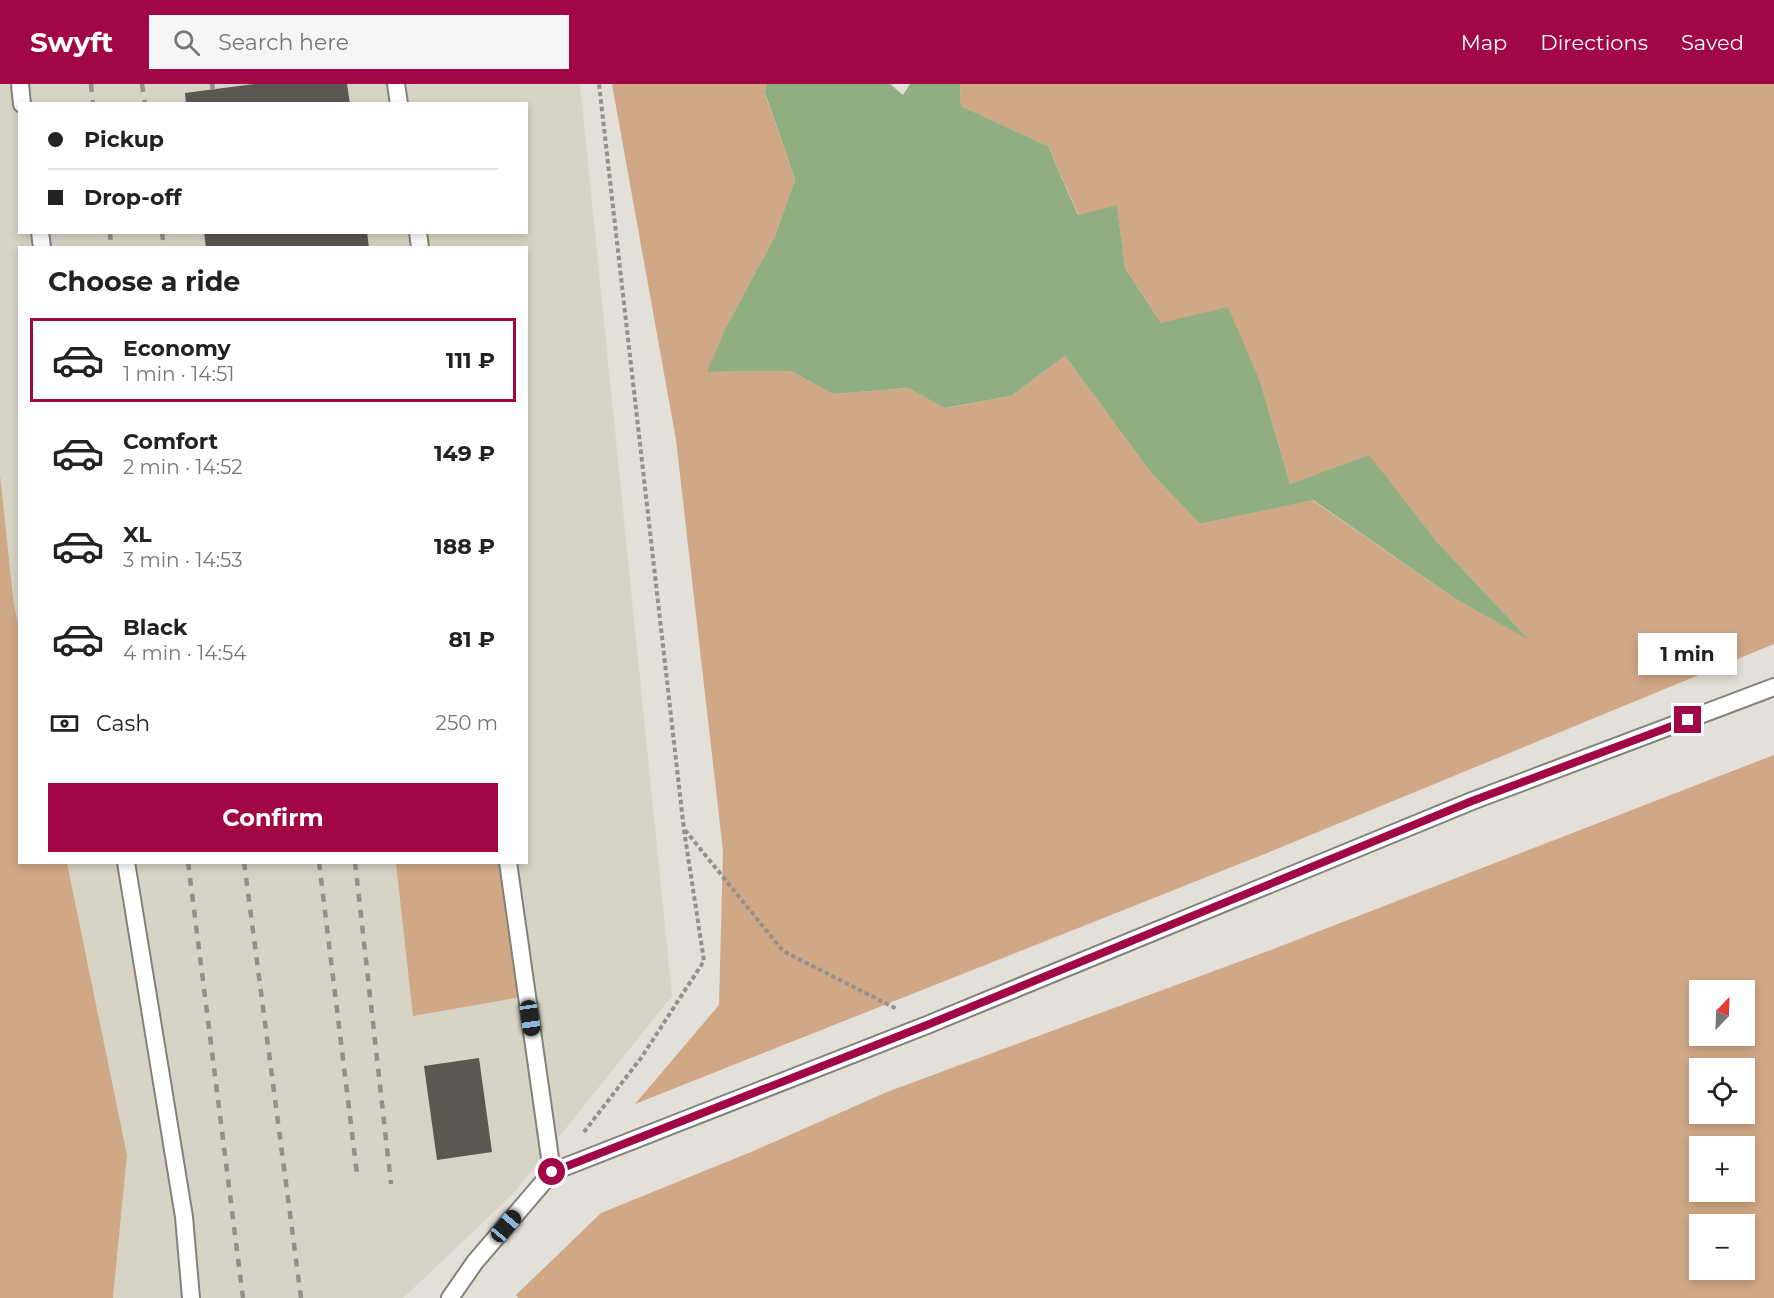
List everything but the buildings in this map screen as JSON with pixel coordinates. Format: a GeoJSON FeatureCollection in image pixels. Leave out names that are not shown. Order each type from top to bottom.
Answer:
{"type":"FeatureCollection","features":[{"type":"Feature","properties":{"kind":"lane"},"geometry":{"type":"LineString","coordinates":[[20,84],[22,102]]}},
{"type":"Feature","properties":{"kind":"lane"},"geometry":{"type":"LineString","coordinates":[[396,84],[399,102]]}},
{"type":"Feature","properties":{"kind":"lane"},"geometry":{"type":"LineString","coordinates":[[450,1298],[475,1262],[552,1172],[927,1025],[1472,801],[1774,687]]}},
{"type":"Feature","properties":{"kind":"lane"},"geometry":{"type":"LineString","coordinates":[[126,864],[184,1217],[191,1298]]}},
{"type":"Feature","properties":{"kind":"lane"},"geometry":{"type":"LineString","coordinates":[[508,864],[552,1172]]}},
{"type":"Feature","properties":{"kind":"path"},"geometry":{"type":"LineString","coordinates":[[579,1137],[641,1058],[704,962],[684,830],[599,84]]}},
{"type":"Feature","properties":{"kind":"path"},"geometry":{"type":"LineString","coordinates":[[684,830],[783,951],[927,1025]]}},
{"type":"Feature","properties":{"kind":"shaded area"},"geometry":{"type":"Polygon","coordinates":[[[0,84],[580,84],[672,996],[513,1194],[403,1298],[113,1298],[127,1155],[67,864],[528,864],[528,246],[18,246],[18,626],[0,474],[0,84]]]}},
{"type":"Feature","properties":{"kind":"shaded area"},"geometry":{"type":"Polygon","coordinates":[[[612,84],[766,84],[765,94],[795,179],[775,236],[725,329],[708,372],[791,371],[833,394],[908,388],[946,408],[1011,396],[1065,356],[1152,474],[1200,524],[1312,500],[1454,598],[1527,638],[1438,543],[1369,456],[1290,484],[1261,384],[1161,323],[1125,268],[1117,206],[1079,216],[1048,146],[961,106],[960,84],[1774,84],[1774,644],[1267,853],[635,1104],[719,1005],[723,851],[676,440],[612,84]]]}},
{"type":"Feature","properties":{"kind":"shaded area"},"geometry":{"type":"Polygon","coordinates":[[[766,84],[890,84],[903,95],[910,84],[960,84],[961,106],[1048,146],[1078,215],[1117,205],[1125,268],[1161,323],[1228,307],[1261,384],[1290,484],[1369,455],[1438,543],[1529,640],[1454,598],[1313,500],[1200,524],[1152,474],[1065,356],[1011,396],[945,408],[908,388],[833,394],[791,371],[707,372],[725,329],[775,236],[795,179],[765,93],[766,84]]]}},
{"type":"Feature","properties":{"kind":"shaded area"},"geometry":{"type":"Polygon","coordinates":[[[0,474],[14,606],[18,623],[18,864],[67,864],[127,1155],[113,1298],[0,1298],[0,474]]]}},
{"type":"Feature","properties":{"kind":"shaded area"},"geometry":{"type":"Polygon","coordinates":[[[1774,755],[1774,1298],[518,1298],[516,1295],[601,1213],[751,1152],[887,1092],[1268,951],[1774,755]]]}},
{"type":"Feature","properties":{"kind":"shaded area"},"geometry":{"type":"Polygon","coordinates":[[[396,864],[508,864],[527,996],[413,1016],[396,864]]]}},
{"type":"Feature","properties":{"kind":"railway"},"geometry":{"type":"LineString","coordinates":[[91,84],[93,102]]}},
{"type":"Feature","properties":{"kind":"railway"},"geometry":{"type":"LineString","coordinates":[[142,84],[145,102]]}},
{"type":"Feature","properties":{"kind":"railway"},"geometry":{"type":"LineString","coordinates":[[212,84],[213,90]]}},
{"type":"Feature","properties":{"kind":"railway"},"geometry":{"type":"LineString","coordinates":[[110,234],[111,246]]}},
{"type":"Feature","properties":{"kind":"railway"},"geometry":{"type":"LineString","coordinates":[[162,234],[164,246]]}},
{"type":"Feature","properties":{"kind":"railway"},"geometry":{"type":"LineString","coordinates":[[188,864],[243,1298]]}},
{"type":"Feature","properties":{"kind":"railway"},"geometry":{"type":"LineString","coordinates":[[244,864],[301,1298]]}},
{"type":"Feature","properties":{"kind":"railway"},"geometry":{"type":"LineString","coordinates":[[319,864],[357,1174]]}},
{"type":"Feature","properties":{"kind":"railway"},"geometry":{"type":"LineString","coordinates":[[355,864],[391,1184]]}},
{"type":"Feature","properties":{"kind":"route"},"geometry":{"type":"LineString","coordinates":[[552,1172],[927,1025],[1472,801],[1688,720]]}}]}
